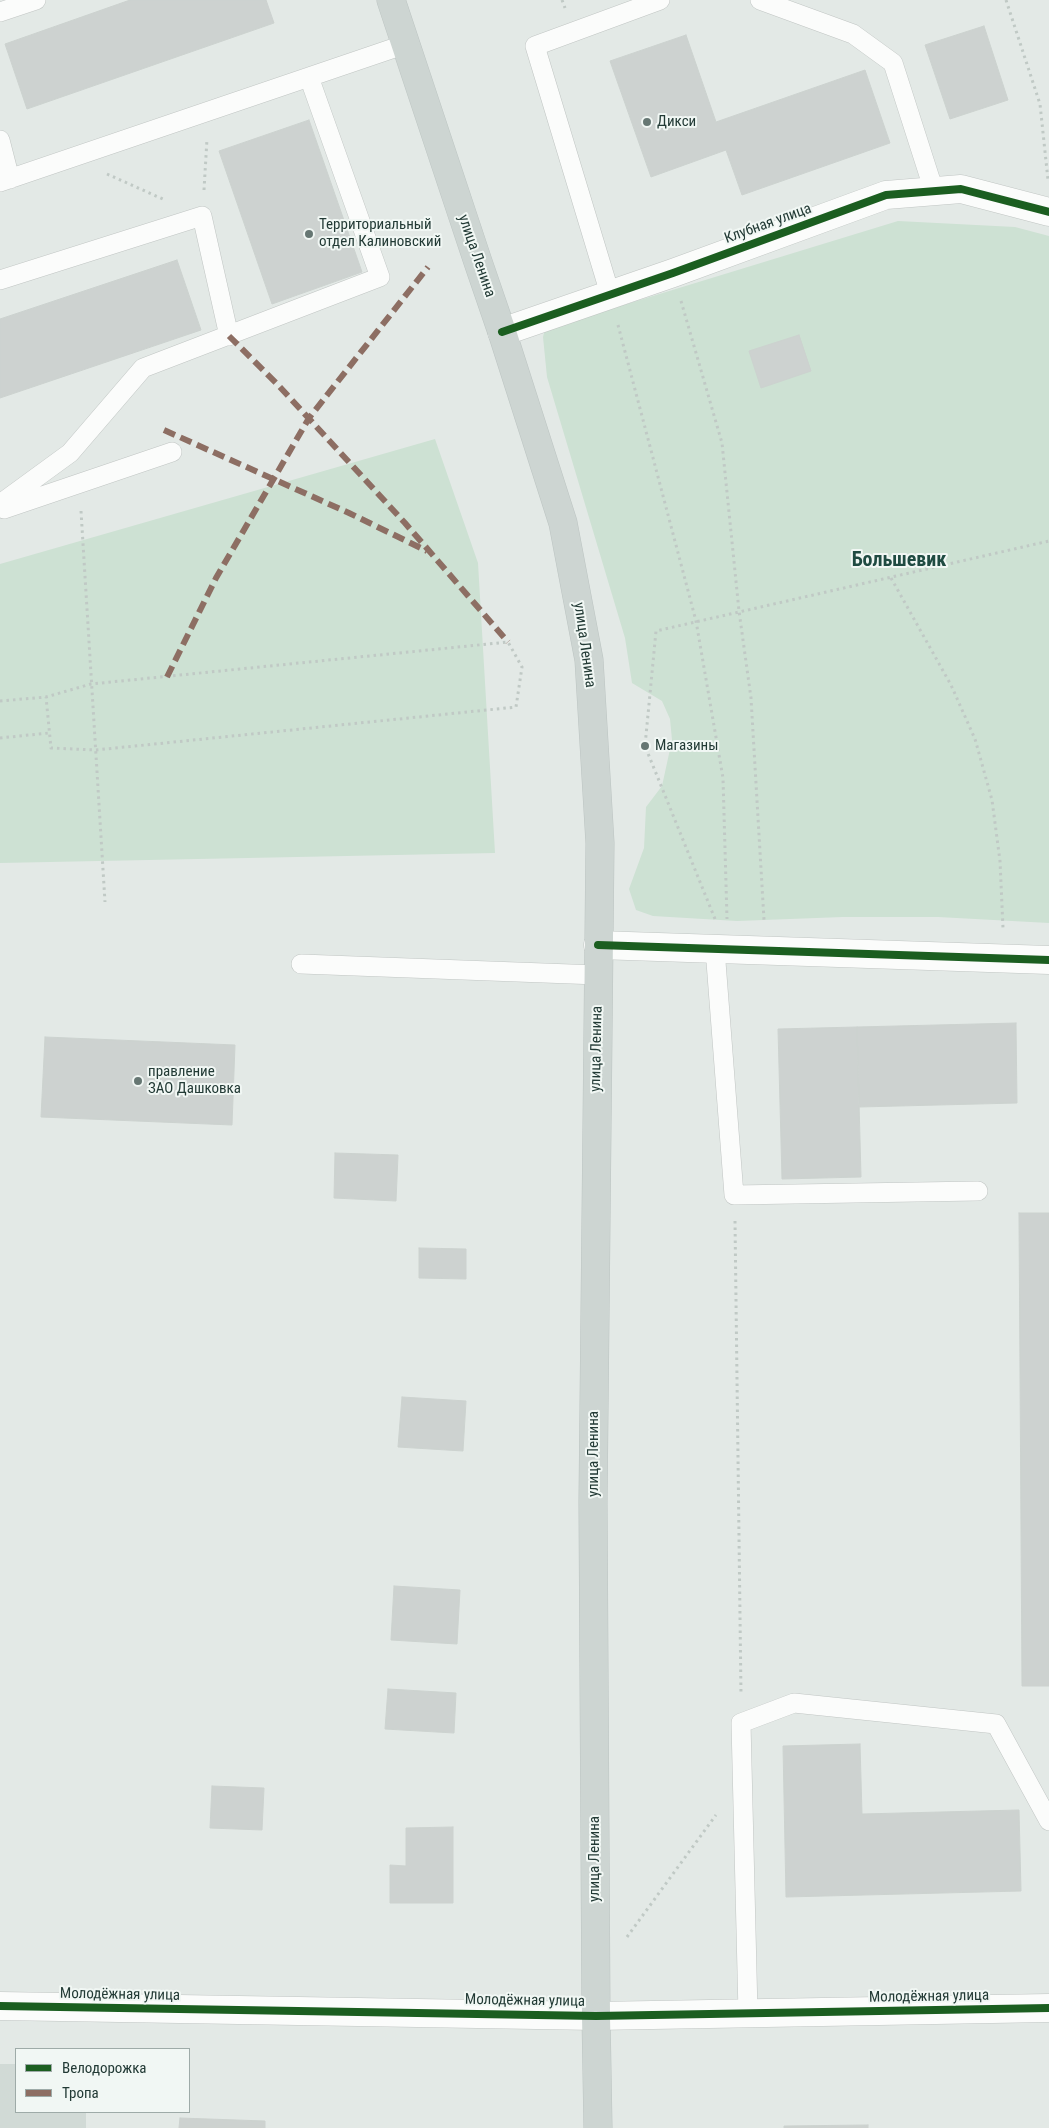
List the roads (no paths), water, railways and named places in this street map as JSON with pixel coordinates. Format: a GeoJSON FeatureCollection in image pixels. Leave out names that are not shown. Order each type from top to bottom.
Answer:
{"type":"FeatureCollection","features":[{"type":"Feature","properties":{"kind":"main road","name":"улица Ленина"},"geometry":{"type":"LineString","coordinates":[[391,0],[502,332],[563,523],[589,660],[600,843],[593,1492],[598,2128]]}},
{"type":"Feature","properties":{"kind":"street","name":"Клубная улица"},"geometry":{"type":"LineString","coordinates":[[502,332],[673,273],[886,195],[961,189],[1049,212]]}},
{"type":"Feature","properties":{"kind":"street"},"geometry":{"type":"LineString","coordinates":[[598,945],[1049,960]]}},
{"type":"Feature","properties":{"kind":"street","name":"Молодёжная улица"},"geometry":{"type":"LineString","coordinates":[[0,2006],[596,2016],[1049,2008]]}},
{"type":"Feature","properties":{"kind":"lane"},"geometry":{"type":"LineString","coordinates":[[0,12],[36,0]]}},
{"type":"Feature","properties":{"kind":"lane"},"geometry":{"type":"LineString","coordinates":[[610,294],[535,46],[660,0]]}},
{"type":"Feature","properties":{"kind":"lane"},"geometry":{"type":"LineString","coordinates":[[760,0],[853,34],[893,63],[934,191]]}},
{"type":"Feature","properties":{"kind":"lane"},"geometry":{"type":"LineString","coordinates":[[0,140],[5,180],[406,44]]}},
{"type":"Feature","properties":{"kind":"lane"},"geometry":{"type":"LineString","coordinates":[[0,504],[70,453],[143,368],[380,277],[309,78]]}},
{"type":"Feature","properties":{"kind":"lane"},"geometry":{"type":"LineString","coordinates":[[0,280],[202,216],[229,336]]}},
{"type":"Feature","properties":{"kind":"lane"},"geometry":{"type":"LineString","coordinates":[[0,510],[172,452]]}},
{"type":"Feature","properties":{"kind":"lane"},"geometry":{"type":"LineString","coordinates":[[721,949],[734,1195],[978,1191]]}},
{"type":"Feature","properties":{"kind":"lane"},"geometry":{"type":"LineString","coordinates":[[301,964],[598,975]]}},
{"type":"Feature","properties":{"kind":"lane"},"geometry":{"type":"LineString","coordinates":[[748,2013],[741,1723],[794,1702],[996,1724],[1049,1821]]}},
{"type":"Feature","properties":{"kind":"place","name":"Дикси"},"geometry":{"type":"Point","coordinates":[647,122]}},
{"type":"Feature","properties":{"kind":"place","name":"Территориальный отдел Калиновский"},"geometry":{"type":"Point","coordinates":[309,234]}},
{"type":"Feature","properties":{"kind":"place","name":"Магазины"},"geometry":{"type":"Point","coordinates":[645,746]}},
{"type":"Feature","properties":{"kind":"place","name":"правление ЗАО Дашковка"},"geometry":{"type":"Point","coordinates":[138,1081]}},
{"type":"Feature","properties":{"kind":"district","name":"Большевик"},"geometry":{"type":"Point","coordinates":[899,561]}}]}
